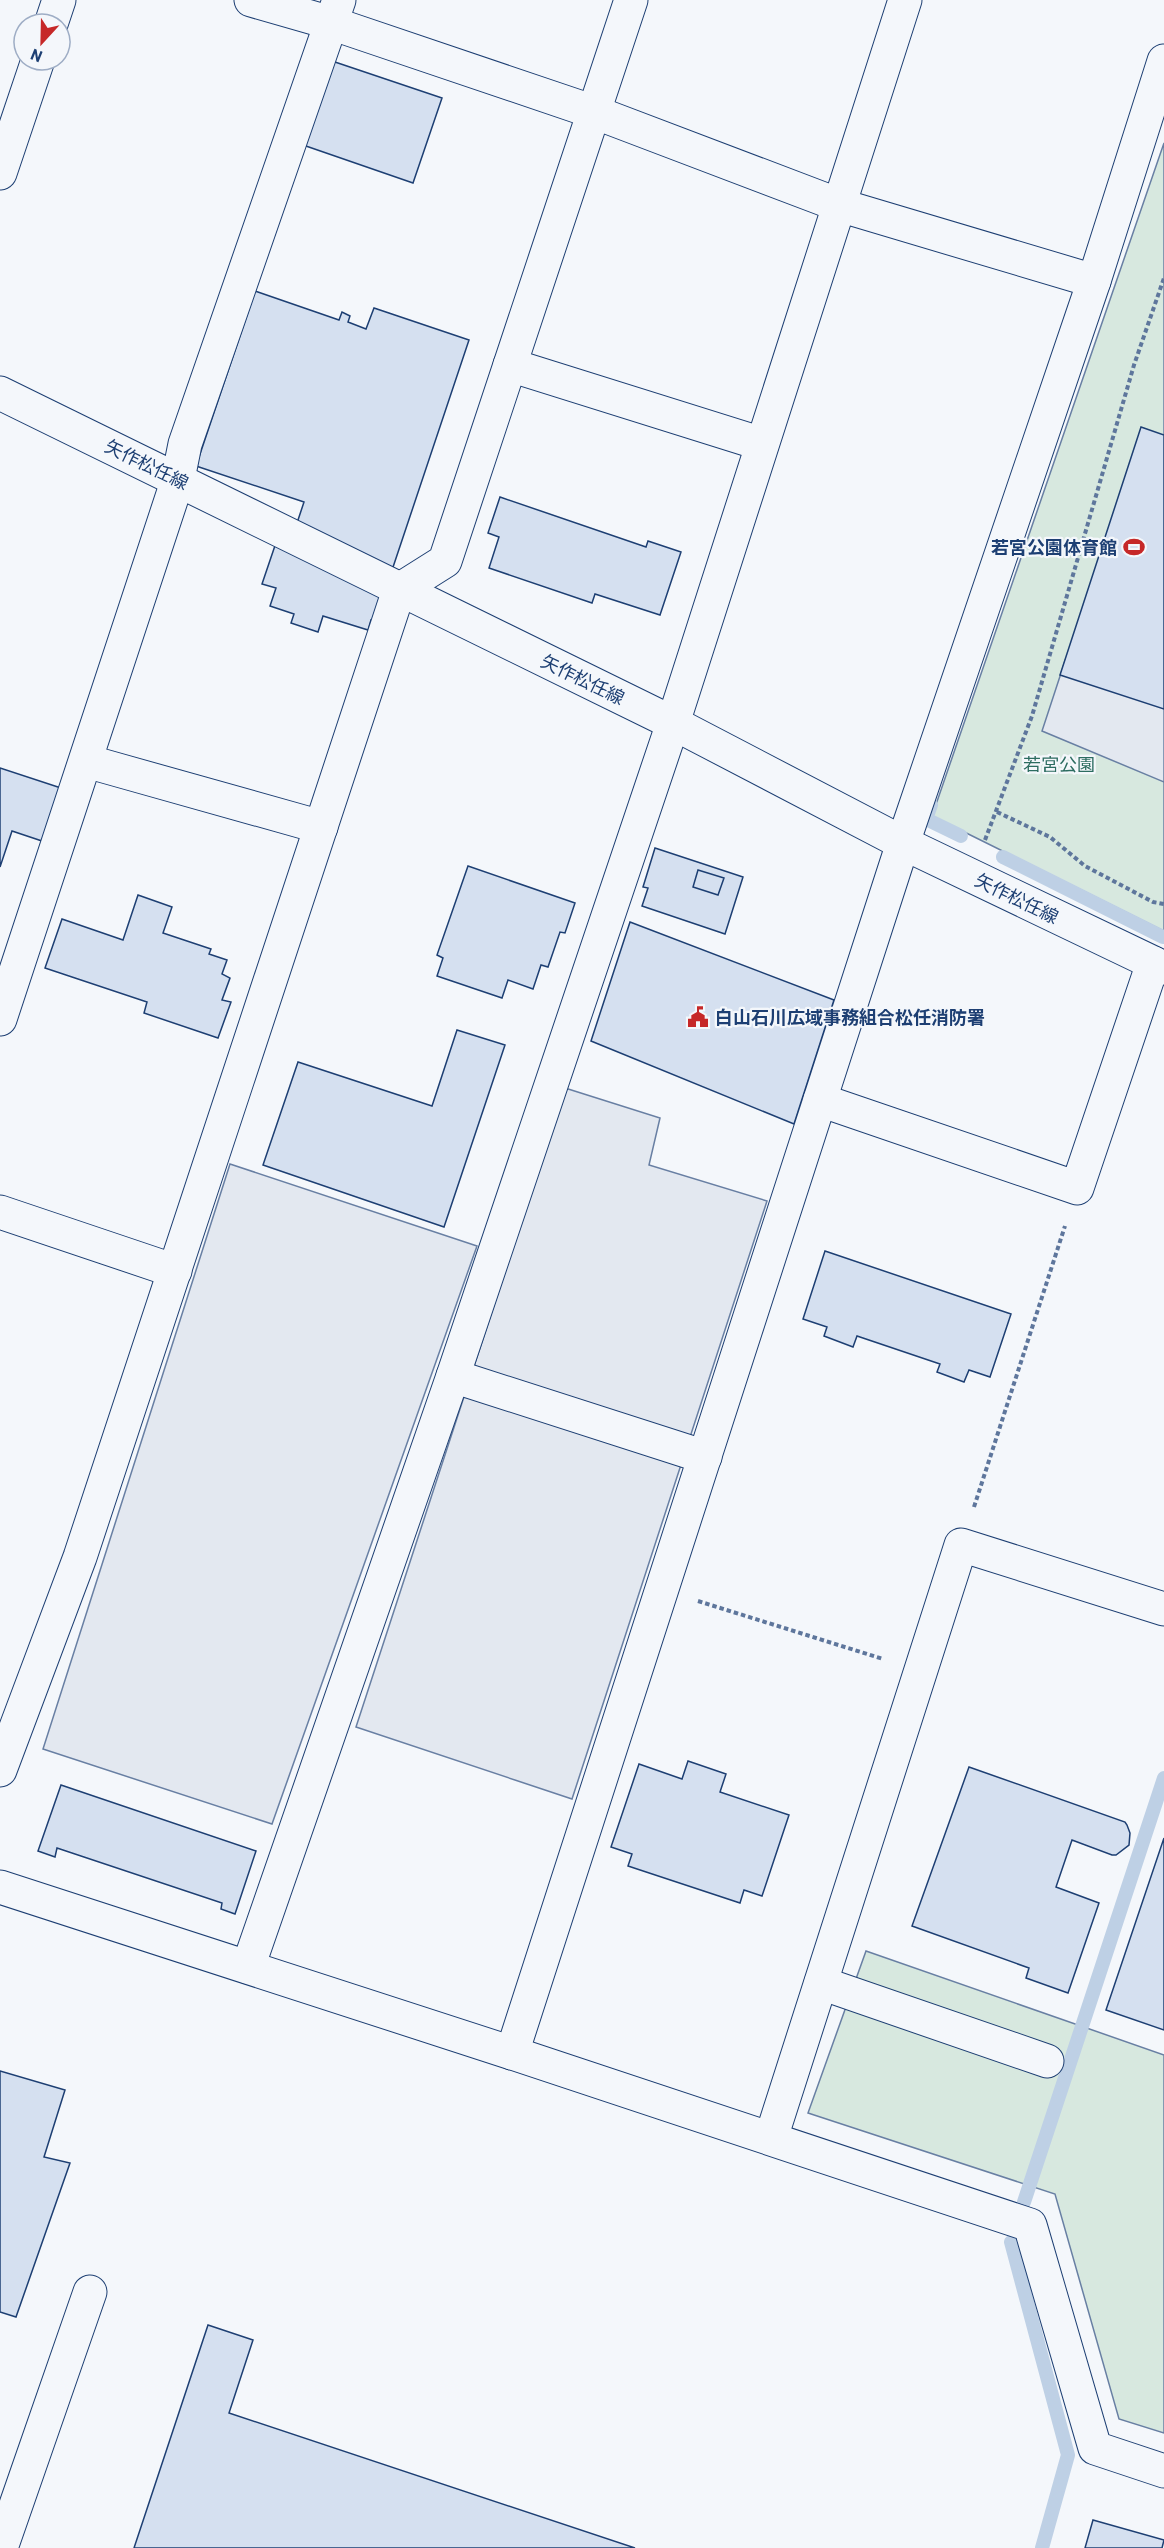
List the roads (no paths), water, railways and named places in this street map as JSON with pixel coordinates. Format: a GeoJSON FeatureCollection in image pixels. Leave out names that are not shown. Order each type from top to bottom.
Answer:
{"type":"FeatureCollection","features":[{"type":"Feature","properties":{"kind":"street"},"geometry":{"type":"LineString","coordinates":[[251,0],[335,11],[839,205],[1094,281]]}},
{"type":"Feature","properties":{"kind":"street"},"geometry":{"type":"LineString","coordinates":[[0,1770],[80,1557],[399,590],[445,561],[631,0]]}},
{"type":"Feature","properties":{"kind":"street"},"geometry":{"type":"LineString","coordinates":[[248,1967],[453,1376],[673,723],[905,0]]}},
{"type":"Feature","properties":{"kind":"street"},"geometry":{"type":"LineString","coordinates":[[0,1018],[178,479],[184,444],[335,11]]}},
{"type":"Feature","properties":{"kind":"street"},"geometry":{"type":"LineString","coordinates":[[512,2053],[903,843],[1094,281],[1164,62]]}},
{"type":"Feature","properties":{"kind":"street"},"geometry":{"type":"LineString","coordinates":[[0,173],[34,72]]}},
{"type":"Feature","properties":{"kind":"street"},"geometry":{"type":"LineString","coordinates":[[510,365],[762,444]]}},
{"type":"Feature","properties":{"kind":"street","name":"矢作松任線"},"geometry":{"type":"LineString","coordinates":[[0,393],[673,723],[903,843],[1159,965]]}},
{"type":"Feature","properties":{"kind":"street"},"geometry":{"type":"LineString","coordinates":[[86,761],[321,828]]}},
{"type":"Feature","properties":{"kind":"street"},"geometry":{"type":"LineString","coordinates":[[820,1100],[1077,1188],[1159,965]]}},
{"type":"Feature","properties":{"kind":"street"},"geometry":{"type":"LineString","coordinates":[[0,1212],[175,1271]]}},
{"type":"Feature","properties":{"kind":"street"},"geometry":{"type":"LineString","coordinates":[[453,1376],[705,1457]]}},
{"type":"Feature","properties":{"kind":"street"},"geometry":{"type":"LineString","coordinates":[[771,2138],[961,1545],[1164,1609]]}},
{"type":"Feature","properties":{"kind":"street"},"geometry":{"type":"LineString","coordinates":[[0,1887],[512,2053],[1030,2225],[1095,2448],[1164,2471]]}},
{"type":"Feature","properties":{"kind":"street"},"geometry":{"type":"LineString","coordinates":[[820,1983],[1047,2061]]}},
{"type":"Feature","properties":{"kind":"street"},"geometry":{"type":"LineString","coordinates":[[1,2548],[90,2292]]}},
{"type":"Feature","properties":{"kind":"waterway"},"geometry":{"type":"LineString","coordinates":[[931,805],[926,819],[961,836]]}},
{"type":"Feature","properties":{"kind":"waterway"},"geometry":{"type":"LineString","coordinates":[[1003,857],[1163,937]]}},
{"type":"Feature","properties":{"kind":"waterway"},"geometry":{"type":"LineString","coordinates":[[1024,2202],[1164,1778]]}},
{"type":"Feature","properties":{"kind":"waterway"},"geometry":{"type":"LineString","coordinates":[[1011,2242],[1068,2455],[1042,2548]]}},
{"type":"Feature","properties":{"kind":"place","name":"若宮公園体育館"},"geometry":{"type":"Point","coordinates":[1134,547]}},
{"type":"Feature","properties":{"kind":"place","name":"白山石川広域事務組合松任消防署"},"geometry":{"type":"Point","coordinates":[698,1017]}},
{"type":"Feature","properties":{"kind":"park label","name":"若宮公園"},"geometry":{"type":"Point","coordinates":[1059,764]}}]}
